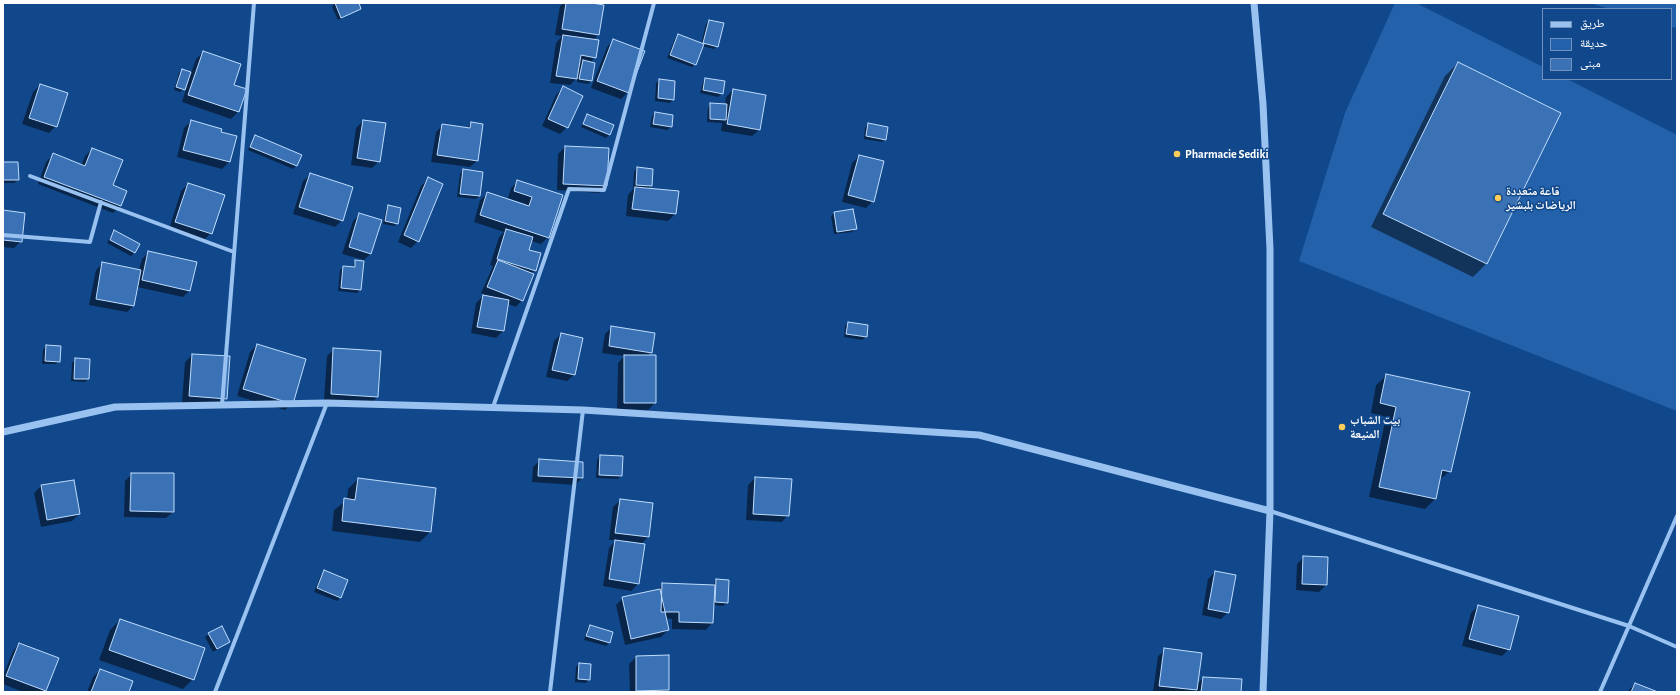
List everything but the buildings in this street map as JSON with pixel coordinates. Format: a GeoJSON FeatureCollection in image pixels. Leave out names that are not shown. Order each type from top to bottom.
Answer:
{"type":"FeatureCollection","features":[{"type":"Feature","properties":{"kind":"street"},"geometry":{"type":"LineString","coordinates":[[222,405],[254,3]]}},
{"type":"Feature","properties":{"kind":"street"},"geometry":{"type":"LineString","coordinates":[[493,407],[569,189],[604,190],[654,3]]}},
{"type":"Feature","properties":{"kind":"street"},"geometry":{"type":"LineString","coordinates":[[1254,3],[1263,104],[1270,249],[1270,511],[1263,692]]}},
{"type":"Feature","properties":{"kind":"street"},"geometry":{"type":"LineString","coordinates":[[30,176],[234,252]]}},
{"type":"Feature","properties":{"kind":"street"},"geometry":{"type":"LineString","coordinates":[[3,235],[90,242],[101,202]]}},
{"type":"Feature","properties":{"kind":"street"},"geometry":{"type":"LineString","coordinates":[[215,692],[327,403]]}},
{"type":"Feature","properties":{"kind":"street"},"geometry":{"type":"LineString","coordinates":[[3,432],[115,407],[327,403],[583,410],[979,435],[1270,511],[1628,626],[1677,647]]}},
{"type":"Feature","properties":{"kind":"street"},"geometry":{"type":"LineString","coordinates":[[550,692],[583,410]]}},
{"type":"Feature","properties":{"kind":"street"},"geometry":{"type":"LineString","coordinates":[[1600,692],[1677,516]]}},
{"type":"Feature","properties":{"kind":"green space","name":"قاعة متعددة الرياضات بلبشير"},"geometry":{"type":"Polygon","coordinates":[[[1395,3],[1416,3],[1542,66],[1542,80],[1569,80],[1677,135],[1677,411],[1299,261],[1345,113],[1395,3]]]}},
{"type":"Feature","properties":{"kind":"green space"},"geometry":{"type":"Polygon","coordinates":[[[1589,3],[1677,3],[1677,28],[1672,27],[1672,8],[1606,8],[1589,3]]]}},
{"type":"Feature","properties":{"kind":"place","name":"Pharmacie Sediki"},"geometry":{"type":"Point","coordinates":[1177,154]}},
{"type":"Feature","properties":{"kind":"place","name":"قاعة متعددة الرياضات بلبشير"},"geometry":{"type":"Point","coordinates":[1498,198]}},
{"type":"Feature","properties":{"kind":"place","name":"بيت الشباب المنيعة"},"geometry":{"type":"Point","coordinates":[1342,427]}}]}
